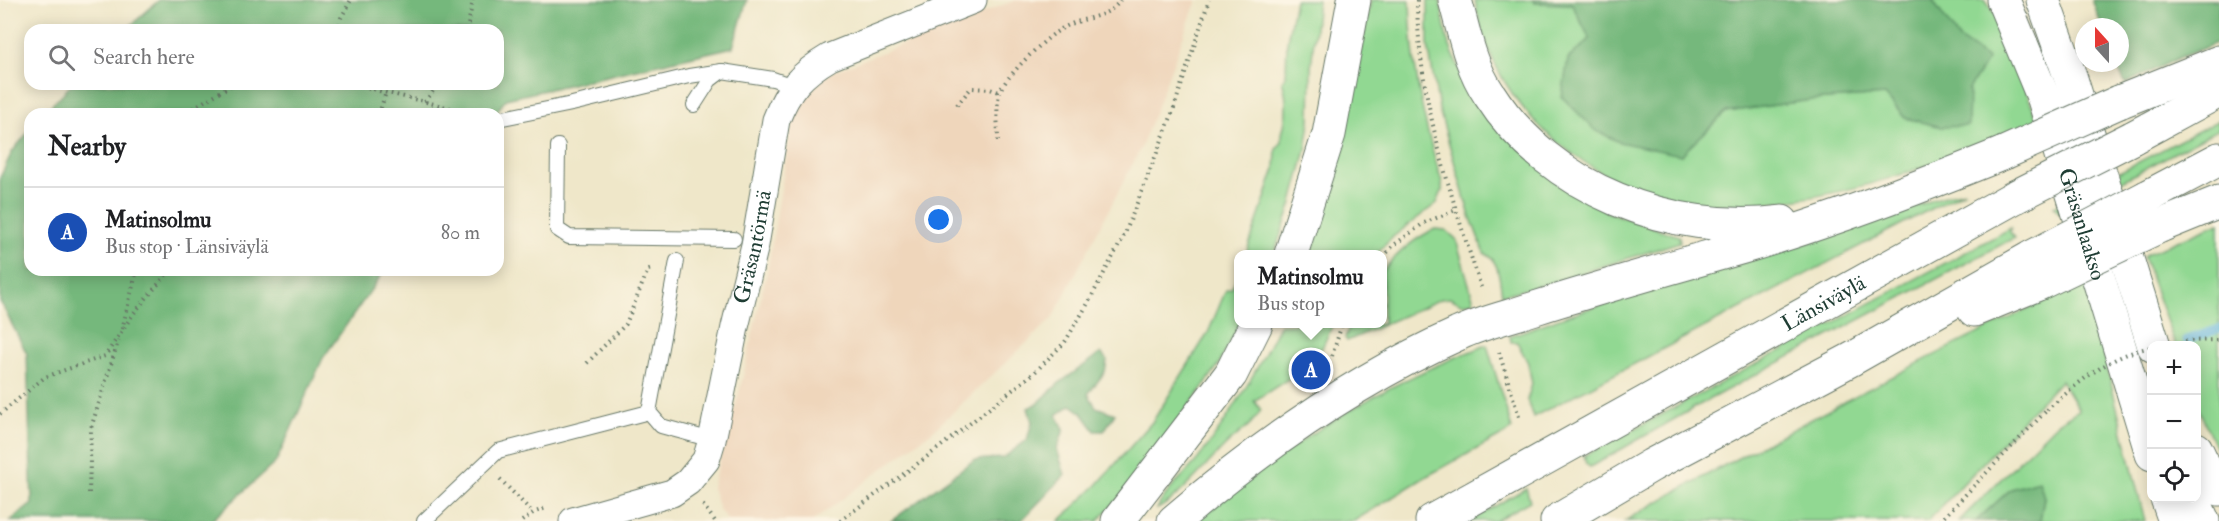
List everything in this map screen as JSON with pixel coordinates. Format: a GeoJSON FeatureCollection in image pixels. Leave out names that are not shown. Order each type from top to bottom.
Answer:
{"type":"FeatureCollection","features":[{"type":"Feature","properties":{"kind":"main road"},"geometry":{"type":"LineString","coordinates":[[1293,250],[1329,134],[1354,0]]}},
{"type":"Feature","properties":{"kind":"main road"},"geometry":{"type":"LineString","coordinates":[[1455,0],[1470,54],[1488,94],[1520,134],[1557,168],[1599,193],[1644,209],[1693,221],[1753,226],[1840,216]]}},
{"type":"Feature","properties":{"kind":"main road","name":"Gräsanlaakso"},"geometry":{"type":"LineString","coordinates":[[2003,0],[2044,99],[2149,449]]}},
{"type":"Feature","properties":{"kind":"main road","name":"Gräsanlaakso"},"geometry":{"type":"LineString","coordinates":[[2043,0],[2071,80],[2151,341]]}},
{"type":"Feature","properties":{"kind":"main road"},"geometry":{"type":"LineString","coordinates":[[1174,521],[1286,432],[1377,375],[1459,333],[1581,293],[1743,247],[1840,216],[2004,153],[2119,102],[2219,62]]}},
{"type":"Feature","properties":{"kind":"main road","name":"Länsiväylä"},"geometry":{"type":"LineString","coordinates":[[1432,521],[2014,197],[2219,91]]}},
{"type":"Feature","properties":{"kind":"main road"},"geometry":{"type":"LineString","coordinates":[[2035,270],[2147,197],[2219,159]]}},
{"type":"Feature","properties":{"kind":"main road"},"geometry":{"type":"LineString","coordinates":[[1557,521],[1652,465],[1852,359],[2035,270],[2160,226],[2219,202]]}},
{"type":"Feature","properties":{"kind":"main road"},"geometry":{"type":"LineString","coordinates":[[1118,521],[1231,374],[1254,328]]}},
{"type":"Feature","properties":{"kind":"main road"},"geometry":{"type":"LineString","coordinates":[[2201,460],[2219,489]]}},
{"type":"Feature","properties":{"kind":"main road"},"geometry":{"type":"LineString","coordinates":[[2169,503],[2175,521]]}},
{"type":"Feature","properties":{"kind":"main road"},"geometry":{"type":"LineString","coordinates":[[2195,503],[2203,521]]}},
{"type":"Feature","properties":{"kind":"street","name":"Gräsantörmä"},"geometry":{"type":"LineString","coordinates":[[563,513],[672,493],[688,482],[706,460],[754,245],[776,120],[793,86],[809,70],[830,57],[973,0]]}},
{"type":"Feature","properties":{"kind":"lane"},"geometry":{"type":"LineString","coordinates":[[504,118],[572,104],[689,75],[722,71],[773,79],[793,86]]}},
{"type":"Feature","properties":{"kind":"lane"},"geometry":{"type":"LineString","coordinates":[[694,105],[710,80],[722,71]]}},
{"type":"Feature","properties":{"kind":"lane"},"geometry":{"type":"LineString","coordinates":[[558,146],[557,229],[569,237],[734,239]]}},
{"type":"Feature","properties":{"kind":"lane"},"geometry":{"type":"LineString","coordinates":[[649,412],[677,261]]}},
{"type":"Feature","properties":{"kind":"lane"},"geometry":{"type":"LineString","coordinates":[[649,412],[661,426],[712,440]]}},
{"type":"Feature","properties":{"kind":"lane"},"geometry":{"type":"LineString","coordinates":[[424,521],[498,451],[649,412]]}},
{"type":"Feature","properties":{"kind":"path"},"geometry":{"type":"LineString","coordinates":[[339,24],[351,0]]}},
{"type":"Feature","properties":{"kind":"path"},"geometry":{"type":"LineString","coordinates":[[468,24],[473,0]]}},
{"type":"Feature","properties":{"kind":"path"},"geometry":{"type":"LineString","coordinates":[[998,141],[999,92],[1035,50],[1055,33],[1077,22],[1108,12],[1116,7],[1120,0]]}},
{"type":"Feature","properties":{"kind":"path"},"geometry":{"type":"LineString","coordinates":[[840,521],[940,447],[1034,373],[1065,342],[1088,305],[1124,236],[1171,117],[1209,0]]}},
{"type":"Feature","properties":{"kind":"path"},"geometry":{"type":"LineString","coordinates":[[1417,0],[1419,51],[1430,112],[1456,210],[1484,296]]}},
{"type":"Feature","properties":{"kind":"path"},"geometry":{"type":"LineString","coordinates":[[957,105],[971,88],[999,92]]}},
{"type":"Feature","properties":{"kind":"path"},"geometry":{"type":"LineString","coordinates":[[193,108],[223,90]]}},
{"type":"Feature","properties":{"kind":"path"},"geometry":{"type":"LineString","coordinates":[[377,90],[451,108]]}},
{"type":"Feature","properties":{"kind":"path"},"geometry":{"type":"LineString","coordinates":[[425,102],[434,90]]}},
{"type":"Feature","properties":{"kind":"path"},"geometry":{"type":"LineString","coordinates":[[381,108],[386,92]]}},
{"type":"Feature","properties":{"kind":"path"},"geometry":{"type":"LineString","coordinates":[[1387,253],[1424,223],[1456,210]]}},
{"type":"Feature","properties":{"kind":"path"},"geometry":{"type":"LineString","coordinates":[[89,493],[91,428],[121,333],[135,276]]}},
{"type":"Feature","properties":{"kind":"path"},"geometry":{"type":"LineString","coordinates":[[0,414],[45,377],[105,356],[134,313],[165,276]]}},
{"type":"Feature","properties":{"kind":"path"},"geometry":{"type":"LineString","coordinates":[[1332,356],[1340,328]]}},
{"type":"Feature","properties":{"kind":"path"},"geometry":{"type":"LineString","coordinates":[[1496,343],[1520,420]]}},
{"type":"Feature","properties":{"kind":"path"},"geometry":{"type":"LineString","coordinates":[[1940,521],[2047,410],[2078,383],[2099,367],[2125,354],[2147,348]]}},
{"type":"Feature","properties":{"kind":"path"},"geometry":{"type":"LineString","coordinates":[[522,521],[533,513],[563,513]]}},
{"type":"Feature","properties":{"kind":"shaded area"},"geometry":{"type":"Polygon","coordinates":[[[1016,0],[1197,0],[1141,148],[1052,319],[935,429],[813,521],[728,521],[719,510],[712,487],[740,389],[768,267],[792,122],[799,106],[812,89],[832,72],[1016,0]]]}},
{"type":"Feature","properties":{"kind":"green space"},"geometry":{"type":"Polygon","coordinates":[[[159,0],[747,0],[733,47],[506,99],[499,108],[49,108],[66,90],[504,90],[504,24],[133,24],[159,0]]]}},
{"type":"Feature","properties":{"kind":"green space"},"geometry":{"type":"Polygon","coordinates":[[[1295,0],[1318,0],[1311,68],[1310,121],[1306,150],[1292,203],[1275,250],[1247,250],[1275,169],[1276,149],[1282,142],[1286,109],[1282,81],[1286,76],[1287,41],[1295,0]]]}},
{"type":"Feature","properties":{"kind":"green space"},"geometry":{"type":"Polygon","coordinates":[[[1371,0],[1410,0],[1419,92],[1442,182],[1442,191],[1437,203],[1394,236],[1380,250],[1311,250],[1339,154],[1371,0]]]}},
{"type":"Feature","properties":{"kind":"green space"},"geometry":{"type":"Polygon","coordinates":[[[1428,0],[1440,0],[1447,39],[1463,78],[1607,212],[1679,236],[1680,242],[1546,284],[1502,295],[1496,265],[1484,253],[1469,213],[1439,109],[1428,46],[1428,0]]]}},
{"type":"Feature","properties":{"kind":"green space"},"geometry":{"type":"Polygon","coordinates":[[[1475,0],[1534,0],[1535,3],[1572,4],[1590,39],[1568,59],[1681,155],[1726,112],[1811,100],[1885,95],[1905,118],[1969,89],[1988,59],[1959,39],[1932,0],[1985,0],[1998,18],[2039,124],[1898,176],[1827,194],[1739,205],[1703,205],[1668,200],[1643,193],[1618,182],[1583,161],[1544,131],[1516,99],[1504,81],[1486,42],[1475,0]]]}},
{"type":"Feature","properties":{"kind":"green space"},"geometry":{"type":"Polygon","coordinates":[[[1534,0],[1932,0],[1959,39],[1988,59],[1969,89],[1968,126],[1941,127],[1905,118],[1885,95],[1811,100],[1726,112],[1681,155],[1619,142],[1595,130],[1562,97],[1568,59],[1590,39],[1572,4],[1535,3],[1534,0]]]}},
{"type":"Feature","properties":{"kind":"green space"},"geometry":{"type":"Polygon","coordinates":[[[2092,0],[2219,0],[2219,42],[2181,57],[2125,84],[2120,72],[2129,72],[2129,18],[2099,18],[2092,0]]]}},
{"type":"Feature","properties":{"kind":"green space"},"geometry":{"type":"Polygon","coordinates":[[[2219,120],[2219,129],[2060,214],[2054,206],[2219,120]]]}},
{"type":"Feature","properties":{"kind":"green space"},"geometry":{"type":"Polygon","coordinates":[[[24,137],[24,276],[381,276],[323,358],[276,462],[211,521],[10,521],[32,504],[27,354],[0,301],[0,178],[12,152],[24,137]]]}},
{"type":"Feature","properties":{"kind":"green space"},"geometry":{"type":"Polygon","coordinates":[[[1965,191],[1533,417],[1527,400],[1532,384],[1528,363],[1517,342],[1511,342],[1510,336],[1568,315],[1850,230],[1947,195],[1965,191]]]}},
{"type":"Feature","properties":{"kind":"green space"},"geometry":{"type":"Polygon","coordinates":[[[2219,223],[2219,455],[2201,414],[2201,341],[2174,341],[2143,256],[2219,223]]]}},
{"type":"Feature","properties":{"kind":"green space"},"geometry":{"type":"Polygon","coordinates":[[[2011,228],[2010,232],[2014,238],[1708,400],[1590,467],[1586,464],[1584,456],[2011,228]]]}},
{"type":"Feature","properties":{"kind":"green space"},"geometry":{"type":"Polygon","coordinates":[[[1435,229],[1446,230],[1456,239],[1474,302],[1461,304],[1450,298],[1441,299],[1387,323],[1387,266],[1406,247],[1435,229]]]}},
{"type":"Feature","properties":{"kind":"green space"},"geometry":{"type":"Polygon","coordinates":[[[2086,282],[2145,521],[2040,521],[2044,497],[2011,489],[1976,521],[1959,521],[2057,423],[2079,410],[2061,380],[1928,521],[1625,521],[1865,391],[2086,282]]]}},
{"type":"Feature","properties":{"kind":"green space"},"geometry":{"type":"Polygon","coordinates":[[[1234,283],[1234,328],[1237,328],[1218,366],[1138,477],[1098,521],[1059,521],[1097,485],[1153,421],[1208,333],[1226,290],[1232,288],[1234,283]]]}},
{"type":"Feature","properties":{"kind":"green space"},"geometry":{"type":"Polygon","coordinates":[[[1278,328],[1331,328],[1316,361],[1254,401],[1261,410],[1253,421],[1225,446],[1183,490],[1157,509],[1165,495],[1198,459],[1221,427],[1278,328]]]}},
{"type":"Feature","properties":{"kind":"green space"},"geometry":{"type":"Polygon","coordinates":[[[1349,328],[1376,328],[1347,341],[1345,338],[1349,328]]]}},
{"type":"Feature","properties":{"kind":"green space"},"geometry":{"type":"Polygon","coordinates":[[[1487,345],[1512,429],[1508,432],[1427,476],[1354,521],[1196,521],[1262,469],[1347,412],[1415,375],[1487,345]]]}},
{"type":"Feature","properties":{"kind":"green space"},"geometry":{"type":"Polygon","coordinates":[[[1101,353],[1107,360],[1105,372],[1088,394],[1096,407],[1115,414],[1104,431],[1095,431],[1082,413],[1071,405],[1057,415],[1064,429],[1057,449],[1065,475],[1021,521],[891,521],[974,460],[1003,458],[1027,440],[1032,422],[1028,408],[1037,404],[1058,384],[1101,353]]]}},
{"type":"Feature","properties":{"kind":"green space"},"geometry":{"type":"Polygon","coordinates":[[[2039,481],[2044,497],[2040,521],[1976,521],[2011,489],[2039,481]]]}},
{"type":"Feature","properties":{"kind":"green space"},"geometry":{"type":"Polygon","coordinates":[[[1526,488],[1530,501],[1495,521],[1470,521],[1526,488]]]}},
{"type":"Feature","properties":{"kind":"waterway"},"geometry":{"type":"LineString","coordinates":[[2187,340],[2219,329]]}},
{"type":"Feature","properties":{"kind":"place","name":"Matinsolmu"},"geometry":{"type":"Point","coordinates":[1311,370]}}]}
